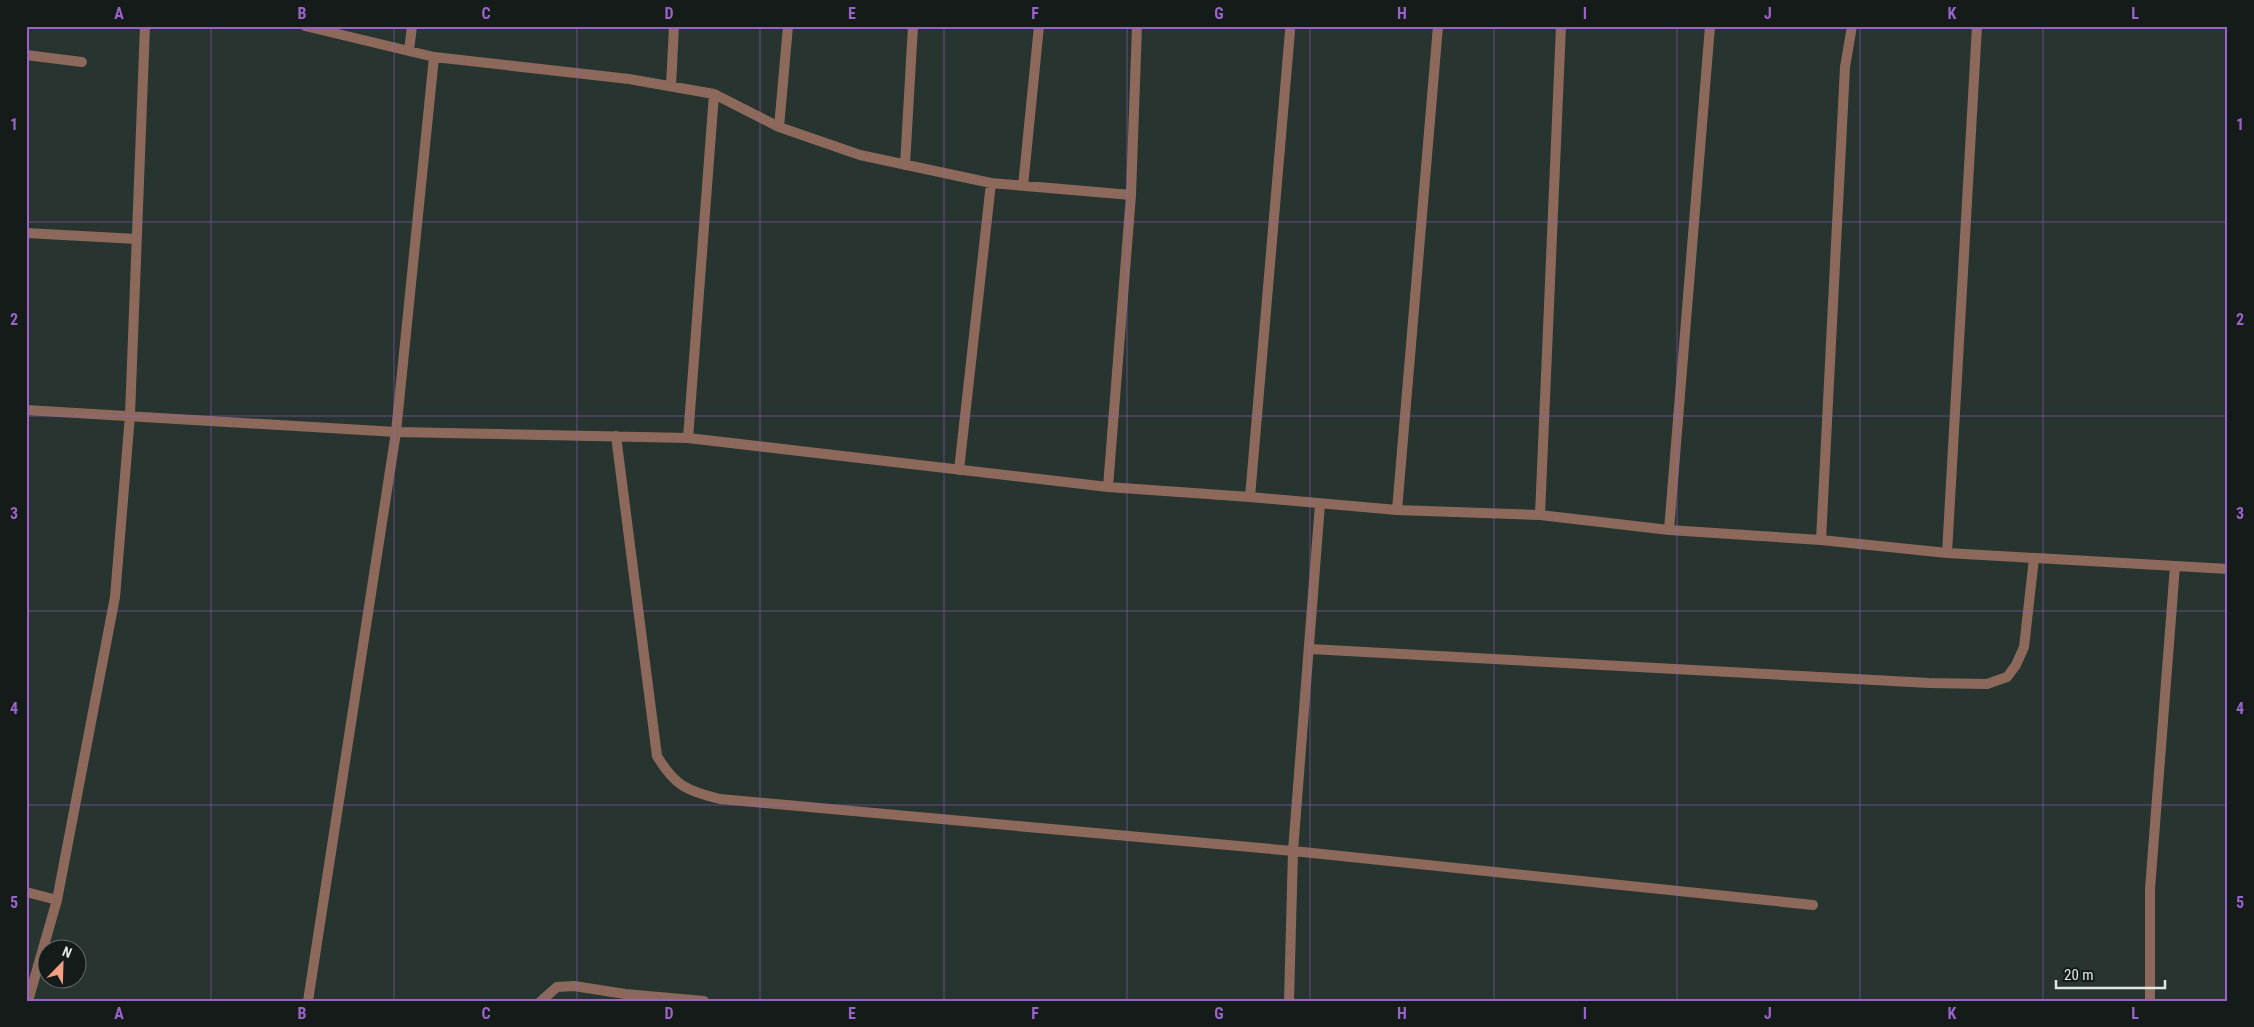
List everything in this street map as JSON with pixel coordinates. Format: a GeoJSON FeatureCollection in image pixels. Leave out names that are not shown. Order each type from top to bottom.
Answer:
{"type":"FeatureCollection","features":[{"type":"Feature","properties":{"kind":"street"},"geometry":{"type":"LineString","coordinates":[[28,1001],[57,900],[115,597],[130,415],[145,26]]}},
{"type":"Feature","properties":{"kind":"street"},"geometry":{"type":"LineString","coordinates":[[305,26],[434,57],[629,79],[714,94],[779,127],[860,155],[991,183],[1131,195]]}},
{"type":"Feature","properties":{"kind":"street"},"geometry":{"type":"LineString","coordinates":[[409,51],[412,26]]}},
{"type":"Feature","properties":{"kind":"street"},"geometry":{"type":"LineString","coordinates":[[671,86],[674,26]]}},
{"type":"Feature","properties":{"kind":"street"},"geometry":{"type":"LineString","coordinates":[[779,127],[788,26]]}},
{"type":"Feature","properties":{"kind":"street"},"geometry":{"type":"LineString","coordinates":[[905,165],[913,26]]}},
{"type":"Feature","properties":{"kind":"street"},"geometry":{"type":"LineString","coordinates":[[1023,186],[1039,26]]}},
{"type":"Feature","properties":{"kind":"street"},"geometry":{"type":"LineString","coordinates":[[1108,487],[1131,195],[1136,26]]}},
{"type":"Feature","properties":{"kind":"street"},"geometry":{"type":"LineString","coordinates":[[1397,510],[1438,26]]}},
{"type":"Feature","properties":{"kind":"street"},"geometry":{"type":"LineString","coordinates":[[1540,516],[1561,26]]}},
{"type":"Feature","properties":{"kind":"street"},"geometry":{"type":"LineString","coordinates":[[1669,530],[1710,26]]}},
{"type":"Feature","properties":{"kind":"street"},"geometry":{"type":"LineString","coordinates":[[1821,540],[1845,77],[1852,26]]}},
{"type":"Feature","properties":{"kind":"street"},"geometry":{"type":"LineString","coordinates":[[1947,553],[1977,26]]}},
{"type":"Feature","properties":{"kind":"street"},"geometry":{"type":"LineString","coordinates":[[1250,497],[1290,31]]}},
{"type":"Feature","properties":{"kind":"street"},"geometry":{"type":"LineString","coordinates":[[26,55],[82,62]]}},
{"type":"Feature","properties":{"kind":"street"},"geometry":{"type":"LineString","coordinates":[[308,1001],[396,432],[434,57]]}},
{"type":"Feature","properties":{"kind":"street"},"geometry":{"type":"LineString","coordinates":[[688,438],[714,94]]}},
{"type":"Feature","properties":{"kind":"street"},"geometry":{"type":"LineString","coordinates":[[959,470],[991,183]]}},
{"type":"Feature","properties":{"kind":"street"},"geometry":{"type":"LineString","coordinates":[[26,233],[137,239]]}},
{"type":"Feature","properties":{"kind":"street"},"geometry":{"type":"LineString","coordinates":[[26,410],[396,432],[688,438],[1108,487],[1397,510],[1540,516],[1669,530],[1821,540],[1947,553],[2228,568]]}},
{"type":"Feature","properties":{"kind":"street"},"geometry":{"type":"LineString","coordinates":[[616,436],[657,756],[669,776],[691,792],[720,799],[1293,851],[1813,905]]}},
{"type":"Feature","properties":{"kind":"street"},"geometry":{"type":"LineString","coordinates":[[1289,1001],[1293,851],[1320,504]]}},
{"type":"Feature","properties":{"kind":"street"},"geometry":{"type":"LineString","coordinates":[[1310,649],[1987,684],[2007,677],[2016,665],[2024,647],[2034,558]]}},
{"type":"Feature","properties":{"kind":"street"},"geometry":{"type":"LineString","coordinates":[[2150,1001],[2150,889],[2175,566]]}},
{"type":"Feature","properties":{"kind":"street"},"geometry":{"type":"LineString","coordinates":[[26,892],[57,900]]}},
{"type":"Feature","properties":{"kind":"street"},"geometry":{"type":"LineString","coordinates":[[541,1001],[557,987],[574,986],[625,994],[704,1001]]}}]}
